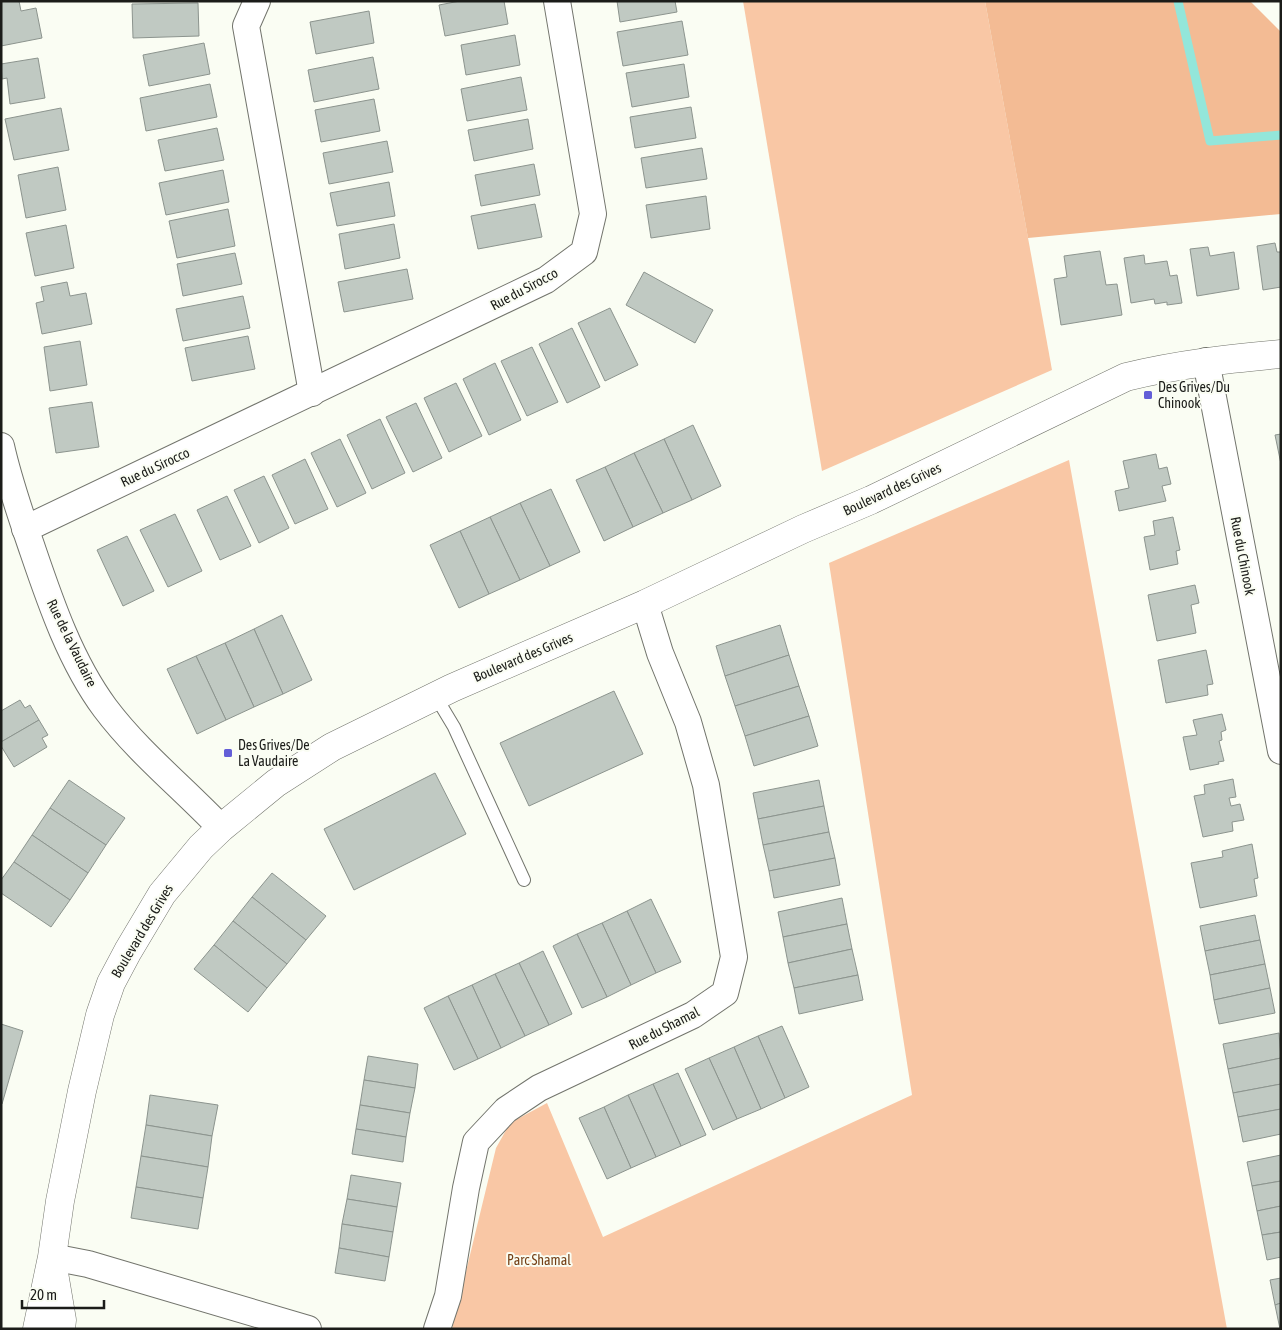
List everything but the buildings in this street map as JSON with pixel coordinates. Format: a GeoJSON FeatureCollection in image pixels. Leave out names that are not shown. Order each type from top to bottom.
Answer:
{"type":"FeatureCollection","features":[{"type":"Feature","properties":{"kind":"street"},"geometry":{"type":"LineString","coordinates":[[257,1],[246,26],[312,393]]}},
{"type":"Feature","properties":{"kind":"street","name":"Rue du Sirocco"},"geometry":{"type":"LineString","coordinates":[[25,529],[546,280],[584,252],[593,214],[557,1]]}},
{"type":"Feature","properties":{"kind":"street","name":"Boulevard des Grives"},"geometry":{"type":"LineString","coordinates":[[37,1329],[82,1090],[100,1015],[111,984],[162,894],[201,847],[276,783],[332,747],[452,688],[645,604],[803,529],[871,500],[1126,377],[1167,367],[1206,361],[1281,354]]}},
{"type":"Feature","properties":{"kind":"street","name":"Rue du Chinook"},"geometry":{"type":"LineString","coordinates":[[1206,361],[1281,751]]}},
{"type":"Feature","properties":{"kind":"street","name":"Rue de la Vaudaire"},"geometry":{"type":"LineString","coordinates":[[1,446],[8,476],[25,529],[49,598],[73,653],[105,708],[135,742],[221,828]]}},
{"type":"Feature","properties":{"kind":"street","name":"Rue du Shamal"},"geometry":{"type":"LineString","coordinates":[[437,1329],[448,1296],[466,1188],[476,1142],[506,1110],[539,1088],[693,1015],[725,993],[734,957],[706,785],[688,722],[660,653],[645,604]]}},
{"type":"Feature","properties":{"kind":"street"},"geometry":{"type":"LineString","coordinates":[[52,1257],[88,1264],[308,1329]]}},
{"type":"Feature","properties":{"kind":"street","name":"Boulevard des Grives"},"geometry":{"type":"LineString","coordinates":[[52,1257],[62,1320],[61,1329]]}},
{"type":"Feature","properties":{"kind":"lane"},"geometry":{"type":"LineString","coordinates":[[436,697],[454,727],[524,880]]}},
{"type":"Feature","properties":{"kind":"green space"},"geometry":{"type":"Polygon","coordinates":[[[743,1],[985,1],[1052,370],[822,471],[743,1]]]}},
{"type":"Feature","properties":{"kind":"green space","name":"Parc Shamal"},"geometry":{"type":"Polygon","coordinates":[[[1069,460],[1227,1329],[452,1329],[496,1148],[510,1123],[547,1103],[603,1237],[912,1095],[829,563],[1069,460]]]}},
{"type":"Feature","properties":{"kind":"shaded area"},"geometry":{"type":"Polygon","coordinates":[[[985,1],[1250,1],[1281,32],[1281,214],[1028,238],[985,1]]]}},
{"type":"Feature","properties":{"kind":"waterway"},"geometry":{"type":"LineString","coordinates":[[1178,1],[1210,141],[1281,135]]}},
{"type":"Feature","properties":{"kind":"place","name":"Des Grives/Du Chinook"},"geometry":{"type":"Point","coordinates":[1148,395]}},
{"type":"Feature","properties":{"kind":"place","name":"Des Grives/De La Vaudaire"},"geometry":{"type":"Point","coordinates":[228,753]}}]}
